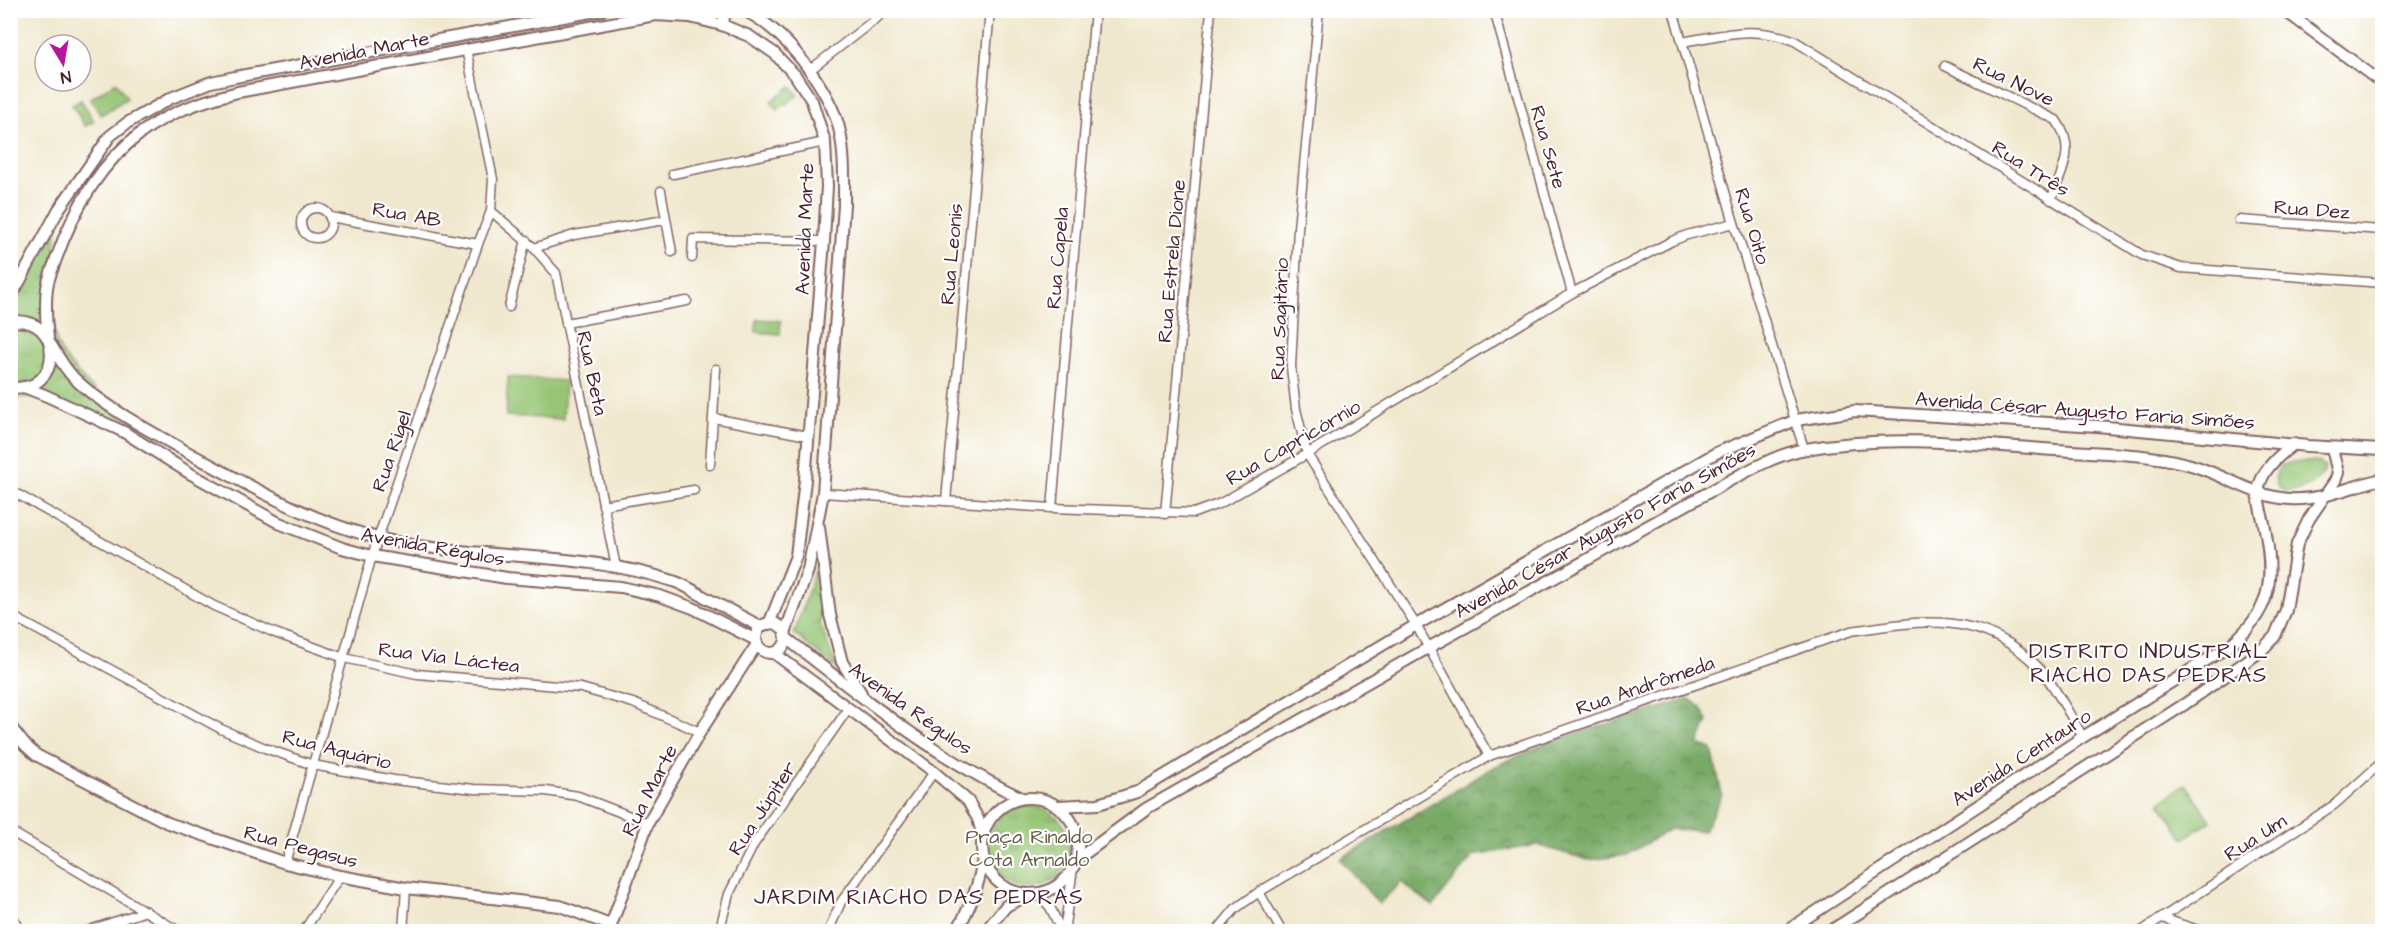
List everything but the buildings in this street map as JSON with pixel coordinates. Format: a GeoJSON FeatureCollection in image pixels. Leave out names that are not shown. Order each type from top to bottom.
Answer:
{"type":"FeatureCollection","features":[{"type":"Feature","properties":{"kind":"street","name":"Avenida Marte"},"geometry":{"type":"LineString","coordinates":[[10,299],[59,209],[110,136],[127,123],[171,98],[194,88],[235,77],[602,10]]}},
{"type":"Feature","properties":{"kind":"street"},"geometry":{"type":"LineString","coordinates":[[722,25],[726,10]]}},
{"type":"Feature","properties":{"kind":"street"},"geometry":{"type":"LineString","coordinates":[[799,80],[886,10]]}},
{"type":"Feature","properties":{"kind":"street","name":"Rua Leonis"},"geometry":{"type":"LineString","coordinates":[[946,501],[990,10]]}},
{"type":"Feature","properties":{"kind":"street","name":"Rua Capela"},"geometry":{"type":"LineString","coordinates":[[1052,508],[1095,10]]}},
{"type":"Feature","properties":{"kind":"street","name":"Rua Estrela Dione"},"geometry":{"type":"LineString","coordinates":[[1165,514],[1211,10]]}},
{"type":"Feature","properties":{"kind":"street","name":"Rua Sagitário"},"geometry":{"type":"LineString","coordinates":[[1318,10],[1298,228],[1291,367],[1296,409],[1307,454],[1416,625],[1489,756]]}},
{"type":"Feature","properties":{"kind":"street","name":"Rua Sete"},"geometry":{"type":"LineString","coordinates":[[1494,10],[1572,293]]}},
{"type":"Feature","properties":{"kind":"street","name":"Rua Oito"},"geometry":{"type":"LineString","coordinates":[[1673,10],[1734,223],[1804,449]]}},
{"type":"Feature","properties":{"kind":"street"},"geometry":{"type":"LineString","coordinates":[[2284,10],[2382,84]]}},
{"type":"Feature","properties":{"kind":"street","name":"Avenida Marte"},"geometry":{"type":"LineString","coordinates":[[49,342],[45,311],[47,285],[74,217],[109,163],[140,133],[194,105],[238,92],[466,48],[655,15],[690,17],[739,31],[774,53],[799,80],[812,101],[825,142],[827,186],[824,241],[796,556],[765,625],[763,647],[782,647],[808,570],[823,493],[844,205],[844,164],[840,130],[829,101],[810,70],[790,47],[745,11]]}},
{"type":"Feature","properties":{"kind":"street"},"geometry":{"type":"LineString","coordinates":[[739,31],[745,11]]}},
{"type":"Feature","properties":{"kind":"street","name":"Rua Três"},"geometry":{"type":"LineString","coordinates":[[1682,42],[1747,31],[1774,33],[1793,40],[2142,255],[2181,268],[2382,283]]}},
{"type":"Feature","properties":{"kind":"street"},"geometry":{"type":"LineString","coordinates":[[463,36],[466,48]]}},
{"type":"Feature","properties":{"kind":"street","name":"Rua Rigel"},"geometry":{"type":"LineString","coordinates":[[285,863],[372,556],[491,211],[493,179],[466,48]]}},
{"type":"Feature","properties":{"kind":"street","name":"Rua Nove"},"geometry":{"type":"LineString","coordinates":[[1945,66],[2055,120],[2065,133],[2068,151],[2051,200]]}},
{"type":"Feature","properties":{"kind":"street"},"geometry":{"type":"LineString","coordinates":[[235,77],[238,92]]}},
{"type":"Feature","properties":{"kind":"street"},"geometry":{"type":"LineString","coordinates":[[673,174],[825,142]]}},
{"type":"Feature","properties":{"kind":"street"},"geometry":{"type":"LineString","coordinates":[[661,191],[672,252]]}},
{"type":"Feature","properties":{"kind":"street"},"geometry":{"type":"LineString","coordinates":[[59,209],[74,217]]}},
{"type":"Feature","properties":{"kind":"street","name":"Rua Beta"},"geometry":{"type":"LineString","coordinates":[[491,211],[534,248],[556,273],[616,567]]}},
{"type":"Feature","properties":{"kind":"street","name":"Rua AB"},"geometry":{"type":"LineString","coordinates":[[330,217],[478,244]]}},
{"type":"Feature","properties":{"kind":"street"},"geometry":{"type":"LineString","coordinates":[[534,248],[574,235],[665,220]]}},
{"type":"Feature","properties":{"kind":"street","name":"Rua Dez"},"geometry":{"type":"LineString","coordinates":[[2239,220],[2382,230]]}},
{"type":"Feature","properties":{"kind":"street","name":"Rua Capricórnio"},"geometry":{"type":"LineString","coordinates":[[823,493],[1052,508],[1165,514],[1194,513],[1221,503],[1307,454],[1572,293],[1672,241],[1734,223]]}},
{"type":"Feature","properties":{"kind":"street"},"geometry":{"type":"LineString","coordinates":[[692,258],[693,239],[824,241]]}},
{"type":"Feature","properties":{"kind":"street"},"geometry":{"type":"LineString","coordinates":[[510,307],[525,240]]}},
{"type":"Feature","properties":{"kind":"street"},"geometry":{"type":"LineString","coordinates":[[10,273],[22,279]]}},
{"type":"Feature","properties":{"kind":"street"},"geometry":{"type":"LineString","coordinates":[[566,323],[687,302]]}},
{"type":"Feature","properties":{"kind":"street"},"geometry":{"type":"LineString","coordinates":[[10,322],[29,322],[43,331],[52,353],[48,369],[38,381],[15,387]]}},
{"type":"Feature","properties":{"kind":"street","name":"Avenida Régulos"},"geometry":{"type":"LineString","coordinates":[[49,342],[75,379],[104,401],[167,441],[250,487],[294,507],[379,538],[464,552],[616,567],[676,581],[765,625],[779,626],[785,635],[866,700],[966,769],[1022,798]]}},
{"type":"Feature","properties":{"kind":"street"},"geometry":{"type":"LineString","coordinates":[[710,465],[716,369]]}},
{"type":"Feature","properties":{"kind":"street","name":"Avenida Régulos"},"geometry":{"type":"LineString","coordinates":[[15,387],[64,403],[124,432],[191,474],[279,523],[342,548],[372,556],[507,578],[621,587],[660,596],[693,608],[763,647],[934,772],[968,801],[978,819],[983,837]]}},
{"type":"Feature","properties":{"kind":"street","name":"Avenida César Augusto Faria Simões"},"geometry":{"type":"LineString","coordinates":[[1058,806],[1098,804],[1137,792],[1416,625],[1716,453],[1796,420],[1855,411],[2097,426],[2332,448],[2382,450]]}},
{"type":"Feature","properties":{"kind":"street"},"geometry":{"type":"LineString","coordinates":[[713,417],[808,436],[826,437]]}},
{"type":"Feature","properties":{"kind":"street","name":"Avenida César Augusto Faria Simões"},"geometry":{"type":"LineString","coordinates":[[1074,864],[1146,808],[1738,476],[1761,464],[1804,449],[1874,441],[2141,456],[2187,464],[2210,471],[2258,494],[2292,500],[2326,496],[2356,484],[2382,478]]}},
{"type":"Feature","properties":{"kind":"street"},"geometry":{"type":"LineString","coordinates":[[2258,494],[2264,474],[2294,444]]}},
{"type":"Feature","properties":{"kind":"street"},"geometry":{"type":"LineString","coordinates":[[1829,932],[2185,704],[2240,668],[2261,651],[2275,636],[2286,610],[2297,544],[2309,519],[2326,496],[2338,473],[2332,448]]}},
{"type":"Feature","properties":{"kind":"street","name":"Rua Via Láctea"},"geometry":{"type":"LineString","coordinates":[[10,490],[214,606],[274,633],[344,658],[417,674],[581,688],[633,703],[700,732]]}},
{"type":"Feature","properties":{"kind":"street"},"geometry":{"type":"LineString","coordinates":[[603,505],[694,490]]}},
{"type":"Feature","properties":{"kind":"street","name":"Avenida Centauro"},"geometry":{"type":"LineString","coordinates":[[1785,932],[2083,737],[2226,648],[2245,633],[2256,618],[2270,580],[2258,494]]}},
{"type":"Feature","properties":{"kind":"street"},"geometry":{"type":"LineString","coordinates":[[818,518],[830,615],[842,662],[866,700]]}},
{"type":"Feature","properties":{"kind":"street","name":"Rua Aquário"},"geometry":{"type":"LineString","coordinates":[[10,615],[221,729],[313,765],[394,780],[474,789],[546,790],[586,799],[648,823]]}},
{"type":"Feature","properties":{"kind":"street","name":"Rua Andrômeda"},"geometry":{"type":"LineString","coordinates":[[1216,932],[1235,909],[1259,892],[1489,756],[1851,631],[1911,622],[1968,625],[2004,640],[2040,668],[2083,737]]}},
{"type":"Feature","properties":{"kind":"street","name":"Rua Marte"},"geometry":{"type":"LineString","coordinates":[[610,928],[648,823],[700,732],[739,674],[763,647]]}},
{"type":"Feature","properties":{"kind":"street","name":"Rua Júpiter"},"geometry":{"type":"LineString","coordinates":[[719,932],[729,894],[754,844],[848,709]]}},
{"type":"Feature","properties":{"kind":"street","name":"Rua Pegasus"},"geometry":{"type":"LineString","coordinates":[[10,726],[36,755],[168,823],[285,863],[406,888],[560,906],[610,928]]}},
{"type":"Feature","properties":{"kind":"street","name":"Rua Um"},"geometry":{"type":"LineString","coordinates":[[2140,932],[2334,805],[2382,762]]}},
{"type":"Feature","properties":{"kind":"street"},"geometry":{"type":"LineString","coordinates":[[828,932],[842,902],[934,772]]}},
{"type":"Feature","properties":{"kind":"street"},"geometry":{"type":"LineString","coordinates":[[956,932],[976,892],[981,875],[983,837],[988,824],[996,812],[1008,803],[1022,798],[1047,801],[1058,806],[1069,817],[1076,830],[1078,845],[1063,932]]}},
{"type":"Feature","properties":{"kind":"street"},"geometry":{"type":"LineString","coordinates":[[10,831],[180,932]]}},
{"type":"Feature","properties":{"kind":"street"},"geometry":{"type":"LineString","coordinates":[[983,854],[987,867],[1000,882],[1018,892],[1034,893],[1050,908],[1063,932]]}},
{"type":"Feature","properties":{"kind":"street"},"geometry":{"type":"LineString","coordinates":[[985,932],[1006,906],[1034,893],[1051,889],[1064,880],[1074,864]]}},
{"type":"Feature","properties":{"kind":"street"},"geometry":{"type":"LineString","coordinates":[[303,932],[340,876]]}},
{"type":"Feature","properties":{"kind":"street"},"geometry":{"type":"LineString","coordinates":[[403,932],[406,888]]}},
{"type":"Feature","properties":{"kind":"street"},"geometry":{"type":"LineString","coordinates":[[1259,892],[1282,932]]}},
{"type":"Feature","properties":{"kind":"street"},"geometry":{"type":"LineString","coordinates":[[84,932],[146,911]]}},
{"type":"Feature","properties":{"kind":"street"},"geometry":{"type":"LineString","coordinates":[[10,915],[20,932]]}},
{"type":"Feature","properties":{"kind":"street"},"geometry":{"type":"LineString","coordinates":[[2162,918],[2204,932]]}},
{"type":"Feature","properties":{"kind":"green space"},"geometry":{"type":"Polygon","coordinates":[[[116,82],[127,98],[101,115],[90,99],[116,82]]]}},
{"type":"Feature","properties":{"kind":"green space"},"geometry":{"type":"Polygon","coordinates":[[[791,86],[798,95],[777,110],[771,101],[791,86]]]}},
{"type":"Feature","properties":{"kind":"green space"},"geometry":{"type":"Polygon","coordinates":[[[81,100],[94,121],[85,126],[72,105],[81,100]]]}},
{"type":"Feature","properties":{"kind":"green space"},"geometry":{"type":"Polygon","coordinates":[[[57,229],[52,298],[56,339],[61,351],[80,376],[142,435],[36,396],[11,398],[10,305],[57,229]]]}},
{"type":"Feature","properties":{"kind":"green space"},"geometry":{"type":"Polygon","coordinates":[[[757,319],[781,321],[780,334],[756,332],[757,319]]]}},
{"type":"Feature","properties":{"kind":"green space"},"geometry":{"type":"Polygon","coordinates":[[[508,377],[565,381],[563,419],[506,416],[508,377]]]}},
{"type":"Feature","properties":{"kind":"green space"},"geometry":{"type":"Polygon","coordinates":[[[2293,462],[2320,462],[2325,467],[2320,477],[2303,489],[2283,490],[2277,486],[2276,478],[2280,466],[2293,462]]]}},
{"type":"Feature","properties":{"kind":"green space"},"geometry":{"type":"Polygon","coordinates":[[[819,559],[820,624],[837,669],[794,634],[819,559]]]}},
{"type":"Feature","properties":{"kind":"green space"},"geometry":{"type":"Polygon","coordinates":[[[1689,699],[1700,706],[1708,721],[1698,744],[1712,749],[1722,795],[1704,831],[1670,829],[1627,855],[1588,860],[1537,845],[1473,856],[1433,906],[1401,882],[1379,904],[1340,859],[1496,766],[1551,741],[1689,699]]]}},
{"type":"Feature","properties":{"kind":"green space"},"geometry":{"type":"Polygon","coordinates":[[[2186,784],[2211,821],[2184,839],[2160,802],[2186,784]]]}},
{"type":"Feature","properties":{"kind":"green space","name":"Praça Rinaldo Cota Arnaldo"},"geometry":{"type":"Polygon","coordinates":[[[1029,806],[1045,809],[1058,818],[1067,831],[1070,847],[1067,863],[1058,876],[1045,885],[1029,888],[1013,885],[1000,876],[991,863],[988,847],[991,831],[1000,818],[1013,809],[1029,806]]]}},
{"type":"Feature","properties":{"kind":"district","name":"DISTRITO INDUSTRIAL RIACHO DAS PEDRAS"},"geometry":{"type":"Point","coordinates":[2149,663]}},
{"type":"Feature","properties":{"kind":"district","name":"JARDIM RIACHO DAS PEDRAS"},"geometry":{"type":"Point","coordinates":[919,897]}}]}
